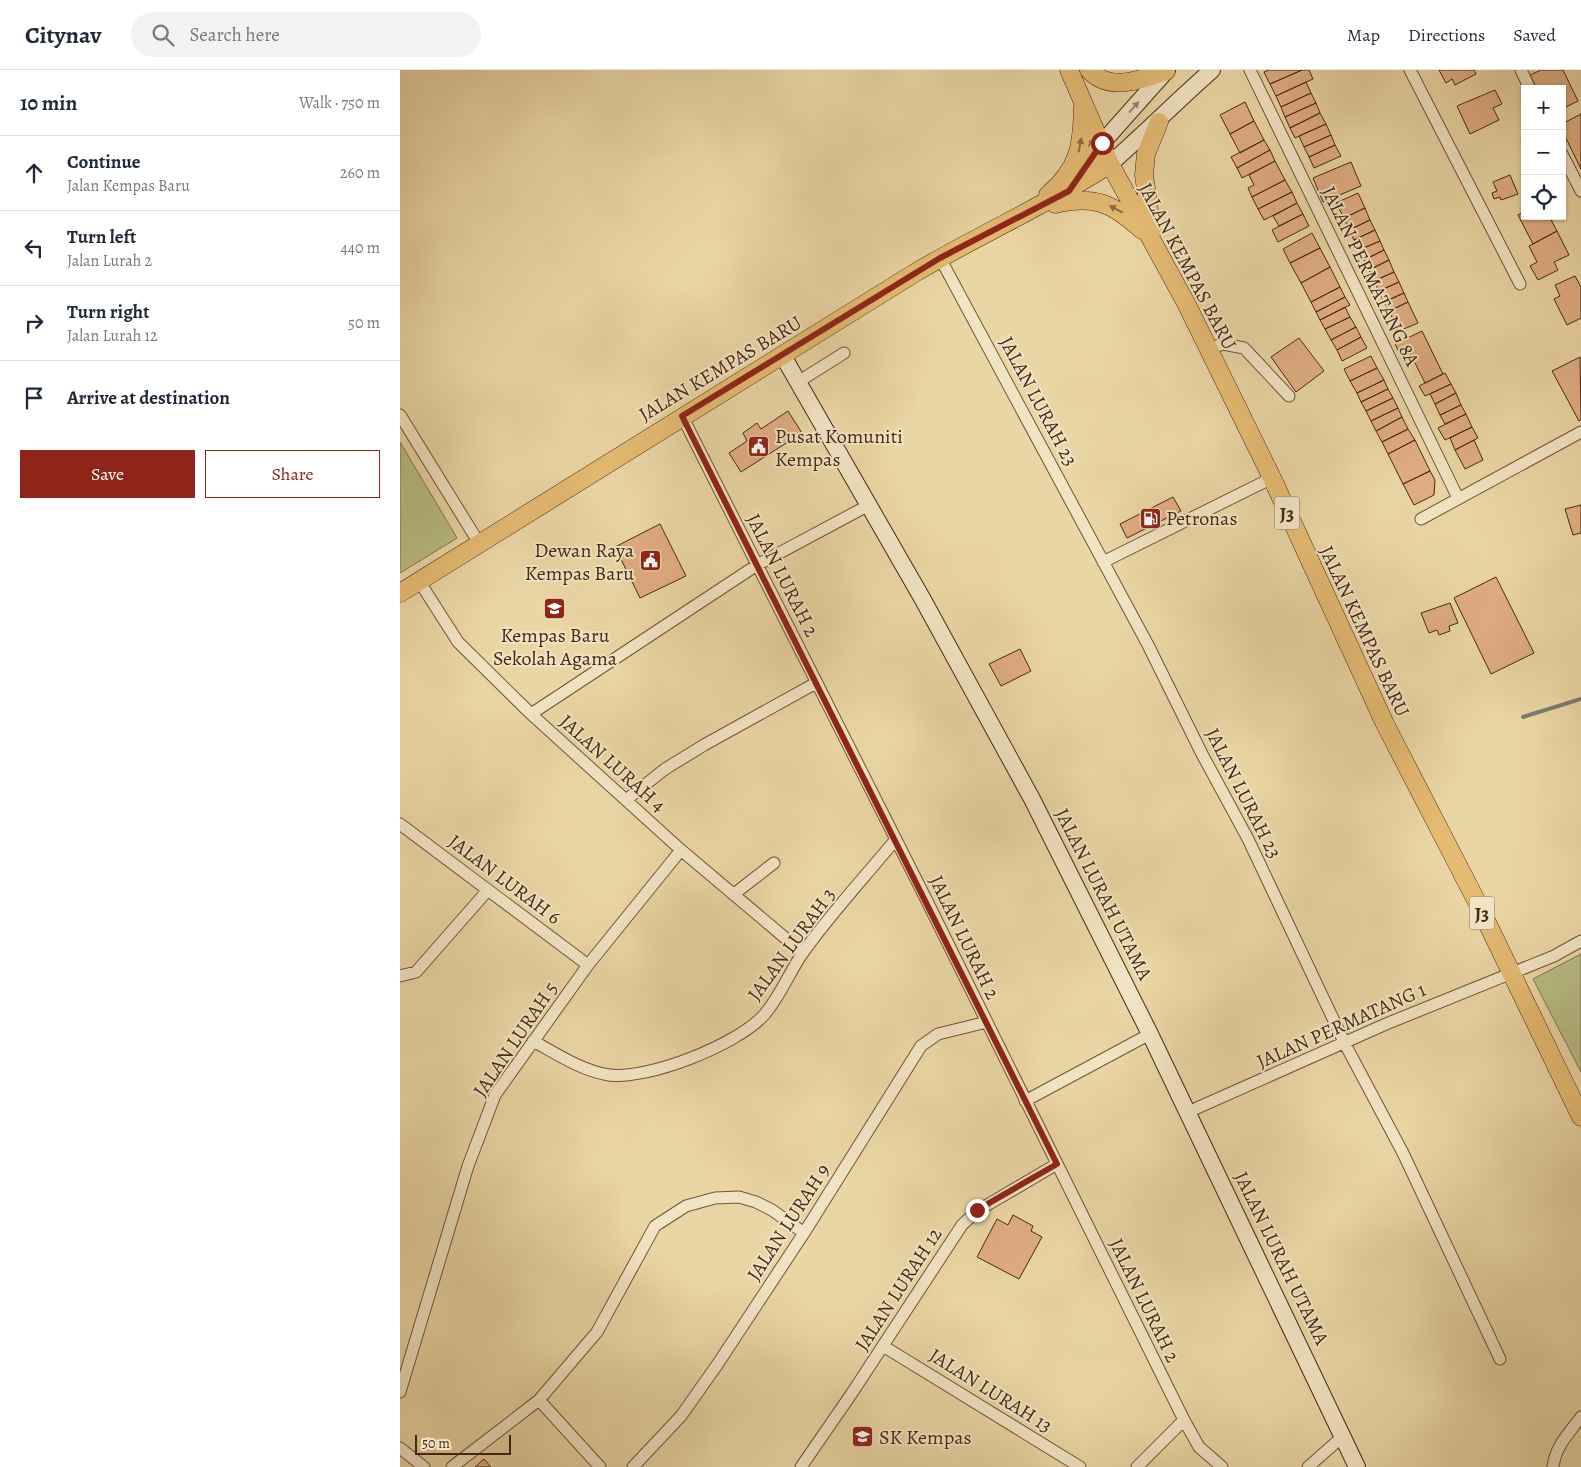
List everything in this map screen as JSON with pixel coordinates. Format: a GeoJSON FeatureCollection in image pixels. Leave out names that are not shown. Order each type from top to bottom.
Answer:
{"type":"FeatureCollection","features":[{"type":"Feature","properties":{"kind":"main road","name":"JALAN KEMPAS BARU"},"geometry":{"type":"LineString","coordinates":[[1069,70],[1110,164],[1153,240],[1272,478],[1385,724],[1478,904],[1581,1117]]}},
{"type":"Feature","properties":{"kind":"main road"},"geometry":{"type":"LineString","coordinates":[[1089,70],[1094,75],[1127,84],[1166,70]]}},
{"type":"Feature","properties":{"kind":"main road"},"geometry":{"type":"LineString","coordinates":[[1031,210],[1064,181],[1076,163],[1082,129],[1084,102]]}},
{"type":"Feature","properties":{"kind":"main road"},"geometry":{"type":"LineString","coordinates":[[1153,240],[1144,175],[1146,154],[1158,122]]}},
{"type":"Feature","properties":{"kind":"main road","name":"JALAN KEMPAS BARU"},"geometry":{"type":"LineString","coordinates":[[1069,191],[1102,143]]}},
{"type":"Feature","properties":{"kind":"main road","name":"JALAN KEMPAS BARU"},"geometry":{"type":"LineString","coordinates":[[400,592],[940,258],[1069,191],[1110,164]]}},
{"type":"Feature","properties":{"kind":"main road"},"geometry":{"type":"LineString","coordinates":[[1031,210],[1074,200],[1092,199],[1124,213],[1153,240]]}},
{"type":"Feature","properties":{"kind":"street"},"geometry":{"type":"LineString","coordinates":[[1102,143],[1166,70]]}},
{"type":"Feature","properties":{"kind":"street"},"geometry":{"type":"LineString","coordinates":[[1110,164],[1158,122],[1176,102],[1212,70]]}},
{"type":"Feature","properties":{"kind":"street","name":"JALAN PERMATANG 8A"},"geometry":{"type":"LineString","coordinates":[[1250,70],[1458,498]]}},
{"type":"Feature","properties":{"kind":"street"},"geometry":{"type":"LineString","coordinates":[[1410,70],[1520,284]]}},
{"type":"Feature","properties":{"kind":"street"},"geometry":{"type":"LineString","coordinates":[[1521,70],[1528,85]]}},
{"type":"Feature","properties":{"kind":"street"},"geometry":{"type":"LineString","coordinates":[[1566,162],[1581,191]]}},
{"type":"Feature","properties":{"kind":"street","name":"JALAN LURAH 23"},"geometry":{"type":"LineString","coordinates":[[940,258],[1168,683],[1202,754],[1229,804],[1345,1044],[1403,1154],[1500,1359]]}},
{"type":"Feature","properties":{"kind":"street"},"geometry":{"type":"LineString","coordinates":[[1208,349],[1222,344],[1244,348],[1289,396]]}},
{"type":"Feature","properties":{"kind":"street"},"geometry":{"type":"LineString","coordinates":[[798,382],[844,353]]}},
{"type":"Feature","properties":{"kind":"street","name":"JALAN LURAH UTAMA"},"geometry":{"type":"LineString","coordinates":[[783,356],[869,505],[1032,799],[1188,1112],[1357,1467]]}},
{"type":"Feature","properties":{"kind":"street"},"geometry":{"type":"LineString","coordinates":[[400,415],[479,543]]}},
{"type":"Feature","properties":{"kind":"street","name":"JALAN LURAH 2"},"geometry":{"type":"LineString","coordinates":[[682,416],[896,839],[1184,1420],[1199,1447],[1222,1467]]}},
{"type":"Feature","properties":{"kind":"street"},"geometry":{"type":"LineString","coordinates":[[1420,518],[1581,432]]}},
{"type":"Feature","properties":{"kind":"street"},"geometry":{"type":"LineString","coordinates":[[1103,562],[1272,478]]}},
{"type":"Feature","properties":{"kind":"street"},"geometry":{"type":"LineString","coordinates":[[531,714],[757,565],[869,505]]}},
{"type":"Feature","properties":{"kind":"street","name":"JALAN LURAH 4"},"geometry":{"type":"LineString","coordinates":[[419,581],[458,642],[531,714],[681,850],[803,953]]}},
{"type":"Feature","properties":{"kind":"street"},"geometry":{"type":"LineString","coordinates":[[626,800],[665,769],[704,745],[816,683]]}},
{"type":"Feature","properties":{"kind":"street","name":"JALAN LURAH 6"},"geometry":{"type":"LineString","coordinates":[[400,824],[588,965]]}},
{"type":"Feature","properties":{"kind":"street","name":"JALAN LURAH 3"},"geometry":{"type":"LineString","coordinates":[[533,1041],[582,1067],[608,1075],[638,1075],[716,1048],[744,1031],[764,1015],[803,953],[896,839]]}},
{"type":"Feature","properties":{"kind":"street","name":"JALAN LURAH 5"},"geometry":{"type":"LineString","coordinates":[[400,1392],[457,1199],[495,1095],[588,965],[681,850]]}},
{"type":"Feature","properties":{"kind":"street"},"geometry":{"type":"LineString","coordinates":[[734,894],[774,863]]}},
{"type":"Feature","properties":{"kind":"street"},"geometry":{"type":"LineString","coordinates":[[400,976],[416,972],[488,890]]}},
{"type":"Feature","properties":{"kind":"street","name":"JALAN PERMATANG 1"},"geometry":{"type":"LineString","coordinates":[[1188,1112],[1345,1044],[1386,1024],[1554,956],[1581,941]]}},
{"type":"Feature","properties":{"kind":"street","name":"JALAN LURAH 9"},"geometry":{"type":"LineString","coordinates":[[633,1467],[680,1416],[717,1365],[804,1233],[921,1046],[938,1034],[987,1022]]}},
{"type":"Feature","properties":{"kind":"street"},"geometry":{"type":"LineString","coordinates":[[1026,1100],[1150,1034]]}},
{"type":"Feature","properties":{"kind":"street","name":"JALAN LURAH 12"},"geometry":{"type":"LineString","coordinates":[[801,1467],[968,1217],[1057,1164]]}},
{"type":"Feature","properties":{"kind":"street"},"geometry":{"type":"LineString","coordinates":[[452,1467],[539,1400],[597,1332],[655,1226],[686,1206],[715,1198],[739,1197],[756,1202],[772,1210],[804,1233]]}},
{"type":"Feature","properties":{"kind":"street","name":"JALAN LURAH 13"},"geometry":{"type":"LineString","coordinates":[[883,1346],[1080,1467]]}},
{"type":"Feature","properties":{"kind":"street"},"geometry":{"type":"LineString","coordinates":[[539,1400],[600,1467]]}},
{"type":"Feature","properties":{"kind":"street"},"geometry":{"type":"LineString","coordinates":[[1553,1467],[1554,1458],[1562,1442],[1581,1417]]}},
{"type":"Feature","properties":{"kind":"street"},"geometry":{"type":"LineString","coordinates":[[1137,1467],[1184,1420]]}},
{"type":"Feature","properties":{"kind":"street"},"geometry":{"type":"LineString","coordinates":[[1308,1467],[1342,1437]]}},
{"type":"Feature","properties":{"kind":"street"},"geometry":{"type":"LineString","coordinates":[[400,1448],[424,1467]]}},
{"type":"Feature","properties":{"kind":"green space"},"geometry":{"type":"Polygon","coordinates":[[[400,442],[457,538],[400,573],[400,442]]]}},
{"type":"Feature","properties":{"kind":"green space"},"geometry":{"type":"Polygon","coordinates":[[[1581,954],[1581,1072],[1533,979],[1581,954]]]}},
{"type":"Feature","properties":{"kind":"building"},"geometry":{"type":"Polygon","coordinates":[[[1269,70],[1302,70],[1270,84],[1264,72],[1269,70]]]}},
{"type":"Feature","properties":{"kind":"building"},"geometry":{"type":"Polygon","coordinates":[[[1302,70],[1309,70],[1313,79],[1276,96],[1270,84],[1302,70]]]}},
{"type":"Feature","properties":{"kind":"building"},"geometry":{"type":"Polygon","coordinates":[[[1439,70],[1474,70],[1476,74],[1455,85],[1452,79],[1446,83],[1439,70]]]}},
{"type":"Feature","properties":{"kind":"building"},"geometry":{"type":"Polygon","coordinates":[[[1541,70],[1563,70],[1578,101],[1566,107],[1566,85],[1535,85],[1530,75],[1541,70]]]}},
{"type":"Feature","properties":{"kind":"building"},"geometry":{"type":"Polygon","coordinates":[[[1306,82],[1311,93],[1281,107],[1276,96],[1306,82]]]}},
{"type":"Feature","properties":{"kind":"building"},"geometry":{"type":"Polygon","coordinates":[[[1495,90],[1502,104],[1493,108],[1499,120],[1470,134],[1457,106],[1495,90]]]}},
{"type":"Feature","properties":{"kind":"building"},"geometry":{"type":"Polygon","coordinates":[[[1311,93],[1316,103],[1285,117],[1281,107],[1311,93]]]}},
{"type":"Feature","properties":{"kind":"building"},"geometry":{"type":"Polygon","coordinates":[[[1245,102],[1254,121],[1230,134],[1220,115],[1245,102]]]}},
{"type":"Feature","properties":{"kind":"building"},"geometry":{"type":"Polygon","coordinates":[[[1316,103],[1320,113],[1290,128],[1285,117],[1316,103]]]}},
{"type":"Feature","properties":{"kind":"building"},"geometry":{"type":"Polygon","coordinates":[[[1320,113],[1326,124],[1295,138],[1290,128],[1320,113]]]}},
{"type":"Feature","properties":{"kind":"building"},"geometry":{"type":"Polygon","coordinates":[[[1581,114],[1581,169],[1566,138],[1566,122],[1581,114]]]}},
{"type":"Feature","properties":{"kind":"building"},"geometry":{"type":"Polygon","coordinates":[[[1254,121],[1264,140],[1240,153],[1230,134],[1254,121]]]}},
{"type":"Feature","properties":{"kind":"building"},"geometry":{"type":"Polygon","coordinates":[[[1326,124],[1331,135],[1304,147],[1299,136],[1326,124]]]}},
{"type":"Feature","properties":{"kind":"building"},"geometry":{"type":"Polygon","coordinates":[[[1331,135],[1335,145],[1309,157],[1304,147],[1331,135]]]}},
{"type":"Feature","properties":{"kind":"building"},"geometry":{"type":"Polygon","coordinates":[[[1264,140],[1270,150],[1237,168],[1231,157],[1264,140]]]}},
{"type":"Feature","properties":{"kind":"building"},"geometry":{"type":"Polygon","coordinates":[[[1335,145],[1341,156],[1314,168],[1309,157],[1335,145]]]}},
{"type":"Feature","properties":{"kind":"building"},"geometry":{"type":"Polygon","coordinates":[[[1270,150],[1275,161],[1242,178],[1237,168],[1270,150]]]}},
{"type":"Feature","properties":{"kind":"building"},"geometry":{"type":"Polygon","coordinates":[[[1275,161],[1285,180],[1252,197],[1248,188],[1254,185],[1249,175],[1275,161]]]}},
{"type":"Feature","properties":{"kind":"building"},"geometry":{"type":"Polygon","coordinates":[[[1351,162],[1361,186],[1323,202],[1313,178],[1351,162]]]}},
{"type":"Feature","properties":{"kind":"building"},"geometry":{"type":"Polygon","coordinates":[[[1510,175],[1518,194],[1501,200],[1500,197],[1494,199],[1492,193],[1497,191],[1493,182],[1510,175]]]}},
{"type":"Feature","properties":{"kind":"building"},"geometry":{"type":"Polygon","coordinates":[[[1285,180],[1292,192],[1258,209],[1252,197],[1285,180]]]}},
{"type":"Feature","properties":{"kind":"building"},"geometry":{"type":"Polygon","coordinates":[[[1292,192],[1297,203],[1264,220],[1258,209],[1292,192]]]}},
{"type":"Feature","properties":{"kind":"building"},"geometry":{"type":"Polygon","coordinates":[[[1358,193],[1365,208],[1344,218],[1336,203],[1358,193]]]}},
{"type":"Feature","properties":{"kind":"building"},"geometry":{"type":"Polygon","coordinates":[[[1297,203],[1303,214],[1279,226],[1273,216],[1297,203]]]}},
{"type":"Feature","properties":{"kind":"building"},"geometry":{"type":"Polygon","coordinates":[[[1365,208],[1370,220],[1349,230],[1344,218],[1365,208]]]}},
{"type":"Feature","properties":{"kind":"building"},"geometry":{"type":"Polygon","coordinates":[[[1521,213],[1521,220],[1551,220],[1557,231],[1533,244],[1518,215],[1521,213]]]}},
{"type":"Feature","properties":{"kind":"building"},"geometry":{"type":"Polygon","coordinates":[[[1303,214],[1309,226],[1278,242],[1272,230],[1303,214]]]}},
{"type":"Feature","properties":{"kind":"building"},"geometry":{"type":"Polygon","coordinates":[[[1370,220],[1375,230],[1354,240],[1349,230],[1370,220]]]}},
{"type":"Feature","properties":{"kind":"building"},"geometry":{"type":"Polygon","coordinates":[[[1375,230],[1380,241],[1359,250],[1354,240],[1375,230]]]}},
{"type":"Feature","properties":{"kind":"building"},"geometry":{"type":"Polygon","coordinates":[[[1557,231],[1569,255],[1554,262],[1558,270],[1538,280],[1530,266],[1537,262],[1529,246],[1557,231]]]}},
{"type":"Feature","properties":{"kind":"building"},"geometry":{"type":"Polygon","coordinates":[[[1312,233],[1320,248],[1290,263],[1283,249],[1312,233]]]}},
{"type":"Feature","properties":{"kind":"building"},"geometry":{"type":"Polygon","coordinates":[[[1380,241],[1384,250],[1364,260],[1359,250],[1380,241]]]}},
{"type":"Feature","properties":{"kind":"building"},"geometry":{"type":"Polygon","coordinates":[[[1320,248],[1330,267],[1301,283],[1290,263],[1320,248]]]}},
{"type":"Feature","properties":{"kind":"building"},"geometry":{"type":"Polygon","coordinates":[[[1384,250],[1389,260],[1369,270],[1364,260],[1384,250]]]}},
{"type":"Feature","properties":{"kind":"building"},"geometry":{"type":"Polygon","coordinates":[[[1389,260],[1394,272],[1374,281],[1369,270],[1389,260]]]}},
{"type":"Feature","properties":{"kind":"building"},"geometry":{"type":"Polygon","coordinates":[[[1330,267],[1340,287],[1311,302],[1301,283],[1330,267]]]}},
{"type":"Feature","properties":{"kind":"building"},"geometry":{"type":"Polygon","coordinates":[[[1394,272],[1399,282],[1379,291],[1374,281],[1394,272]]]}},
{"type":"Feature","properties":{"kind":"building"},"geometry":{"type":"Polygon","coordinates":[[[1575,276],[1581,287],[1581,318],[1567,325],[1554,299],[1560,296],[1555,285],[1575,276]]]}},
{"type":"Feature","properties":{"kind":"building"},"geometry":{"type":"Polygon","coordinates":[[[1399,282],[1404,293],[1384,302],[1379,291],[1399,282]]]}},
{"type":"Feature","properties":{"kind":"building"},"geometry":{"type":"Polygon","coordinates":[[[1340,287],[1345,297],[1316,312],[1311,302],[1340,287]]]}},
{"type":"Feature","properties":{"kind":"building"},"geometry":{"type":"Polygon","coordinates":[[[1404,293],[1408,302],[1389,311],[1384,302],[1404,293]]]}},
{"type":"Feature","properties":{"kind":"building"},"geometry":{"type":"Polygon","coordinates":[[[1345,297],[1350,305],[1320,320],[1316,312],[1345,297]]]}},
{"type":"Feature","properties":{"kind":"building"},"geometry":{"type":"Polygon","coordinates":[[[1408,302],[1418,323],[1399,331],[1389,311],[1408,302]]]}},
{"type":"Feature","properties":{"kind":"building"},"geometry":{"type":"Polygon","coordinates":[[[1345,307],[1350,317],[1325,329],[1320,320],[1345,307]]]}},
{"type":"Feature","properties":{"kind":"building"},"geometry":{"type":"Polygon","coordinates":[[[1350,317],[1356,327],[1331,340],[1325,329],[1350,317]]]}},
{"type":"Feature","properties":{"kind":"building"},"geometry":{"type":"Polygon","coordinates":[[[1356,327],[1361,337],[1337,350],[1331,340],[1356,327]]]}},
{"type":"Feature","properties":{"kind":"building"},"geometry":{"type":"Polygon","coordinates":[[[1422,331],[1443,374],[1425,383],[1409,351],[1401,356],[1395,344],[1422,331]]]}},
{"type":"Feature","properties":{"kind":"building"},"geometry":{"type":"Polygon","coordinates":[[[1361,337],[1367,348],[1342,361],[1337,350],[1361,337]]]}},
{"type":"Feature","properties":{"kind":"building"},"geometry":{"type":"Polygon","coordinates":[[[1299,338],[1324,371],[1296,392],[1271,357],[1299,338]]]}},
{"type":"Feature","properties":{"kind":"building"},"geometry":{"type":"Polygon","coordinates":[[[1371,356],[1377,368],[1350,381],[1344,369],[1371,356]]]}},
{"type":"Feature","properties":{"kind":"building"},"geometry":{"type":"Polygon","coordinates":[[[1580,357],[1581,420],[1579,421],[1552,371],[1580,357]]]}},
{"type":"Feature","properties":{"kind":"building"},"geometry":{"type":"Polygon","coordinates":[[[1377,368],[1384,380],[1357,393],[1350,381],[1377,368]]]}},
{"type":"Feature","properties":{"kind":"building"},"geometry":{"type":"Polygon","coordinates":[[[1445,373],[1451,384],[1425,396],[1419,386],[1445,373]]]}},
{"type":"Feature","properties":{"kind":"building"},"geometry":{"type":"Polygon","coordinates":[[[1384,380],[1388,389],[1361,402],[1357,393],[1384,380]]]}},
{"type":"Feature","properties":{"kind":"building"},"geometry":{"type":"Polygon","coordinates":[[[1451,384],[1456,393],[1435,404],[1430,394],[1451,384]]]}},
{"type":"Feature","properties":{"kind":"building"},"geometry":{"type":"Polygon","coordinates":[[[1388,389],[1393,398],[1366,411],[1361,402],[1388,389]]]}},
{"type":"Feature","properties":{"kind":"building"},"geometry":{"type":"Polygon","coordinates":[[[1456,393],[1461,405],[1440,415],[1435,404],[1456,393]]]}},
{"type":"Feature","properties":{"kind":"building"},"geometry":{"type":"Polygon","coordinates":[[[1393,398],[1398,408],[1371,421],[1366,411],[1393,398]]]}},
{"type":"Feature","properties":{"kind":"building"},"geometry":{"type":"Polygon","coordinates":[[[1461,405],[1466,414],[1445,424],[1440,415],[1461,405]]]}},
{"type":"Feature","properties":{"kind":"building"},"geometry":{"type":"Polygon","coordinates":[[[1398,408],[1402,417],[1376,431],[1371,421],[1398,408]]]}},
{"type":"Feature","properties":{"kind":"building","name":"Pusat Komuniti Kempas"},"geometry":{"type":"Polygon","coordinates":[[[788,411],[802,433],[741,472],[729,453],[747,441],[743,433],[757,423],[761,429],[788,411]]]}},
{"type":"Feature","properties":{"kind":"building"},"geometry":{"type":"Polygon","coordinates":[[[1466,414],[1472,427],[1445,440],[1438,428],[1466,414]]]}},
{"type":"Feature","properties":{"kind":"building"},"geometry":{"type":"Polygon","coordinates":[[[1402,417],[1408,429],[1382,442],[1376,431],[1402,417]]]}},
{"type":"Feature","properties":{"kind":"building"},"geometry":{"type":"Polygon","coordinates":[[[1472,427],[1478,438],[1455,450],[1450,438],[1472,427]]]}},
{"type":"Feature","properties":{"kind":"building"},"geometry":{"type":"Polygon","coordinates":[[[1408,429],[1415,440],[1388,454],[1382,442],[1408,429]]]}},
{"type":"Feature","properties":{"kind":"building"},"geometry":{"type":"Polygon","coordinates":[[[1415,440],[1430,471],[1403,484],[1388,454],[1415,440]]]}},
{"type":"Feature","properties":{"kind":"building"},"geometry":{"type":"Polygon","coordinates":[[[1474,440],[1483,460],[1465,469],[1455,450],[1474,440]]]}},
{"type":"Feature","properties":{"kind":"building"},"geometry":{"type":"Polygon","coordinates":[[[1430,471],[1435,480],[1434,495],[1414,505],[1403,484],[1430,471]]]}},
{"type":"Feature","properties":{"kind":"building","name":"Petronas"},"geometry":{"type":"Polygon","coordinates":[[[1173,497],[1181,511],[1127,538],[1120,524],[1173,497]]]}},
{"type":"Feature","properties":{"kind":"building"},"geometry":{"type":"Polygon","coordinates":[[[1581,505],[1581,533],[1573,535],[1565,509],[1581,505]]]}},
{"type":"Feature","properties":{"kind":"building","name":"Dewan Raya Kempas Baru"},"geometry":{"type":"Polygon","coordinates":[[[660,524],[686,576],[640,598],[615,547],[660,524]]]}},
{"type":"Feature","properties":{"kind":"building"},"geometry":{"type":"Polygon","coordinates":[[[1496,577],[1534,653],[1491,674],[1454,598],[1496,577]]]}},
{"type":"Feature","properties":{"kind":"building"},"geometry":{"type":"Polygon","coordinates":[[[1450,603],[1458,623],[1449,626],[1450,631],[1439,635],[1437,630],[1429,633],[1421,613],[1450,603]]]}},
{"type":"Feature","properties":{"kind":"building"},"geometry":{"type":"Polygon","coordinates":[[[1020,649],[1031,671],[1001,686],[989,664],[1020,649]]]}},
{"type":"Feature","properties":{"kind":"building"},"geometry":{"type":"Polygon","coordinates":[[[1013,1215],[1033,1226],[1031,1231],[1042,1237],[1019,1279],[977,1257],[997,1219],[1008,1225],[1013,1215]]]}},
{"type":"Feature","properties":{"kind":"building"},"geometry":{"type":"Polygon","coordinates":[[[484,1459],[491,1467],[475,1467],[484,1459]]]}},
{"type":"Feature","properties":{"kind":"waterway"},"geometry":{"type":"LineString","coordinates":[[1523,717],[1581,699]]}},
{"type":"Feature","properties":{"kind":"place","name":"Pusat Komuniti Kempas"},"geometry":{"type":"Point","coordinates":[759,447]}},
{"type":"Feature","properties":{"kind":"place","name":"Petronas"},"geometry":{"type":"Point","coordinates":[1150,518]}},
{"type":"Feature","properties":{"kind":"place","name":"Dewan Raya Kempas Baru"},"geometry":{"type":"Point","coordinates":[650,561]}},
{"type":"Feature","properties":{"kind":"place","name":"Kempas Baru Sekolah Agama"},"geometry":{"type":"Point","coordinates":[555,609]}},
{"type":"Feature","properties":{"kind":"place","name":"SK Kempas"},"geometry":{"type":"Point","coordinates":[863,1437]}},
{"type":"Feature","properties":{"kind":"route"},"geometry":{"type":"LineString","coordinates":[[977,1210],[1057,1164],[924,895],[682,416],[783,356],[884,291],[940,258],[990,230],[1069,191],[1102,143]]}}]}
